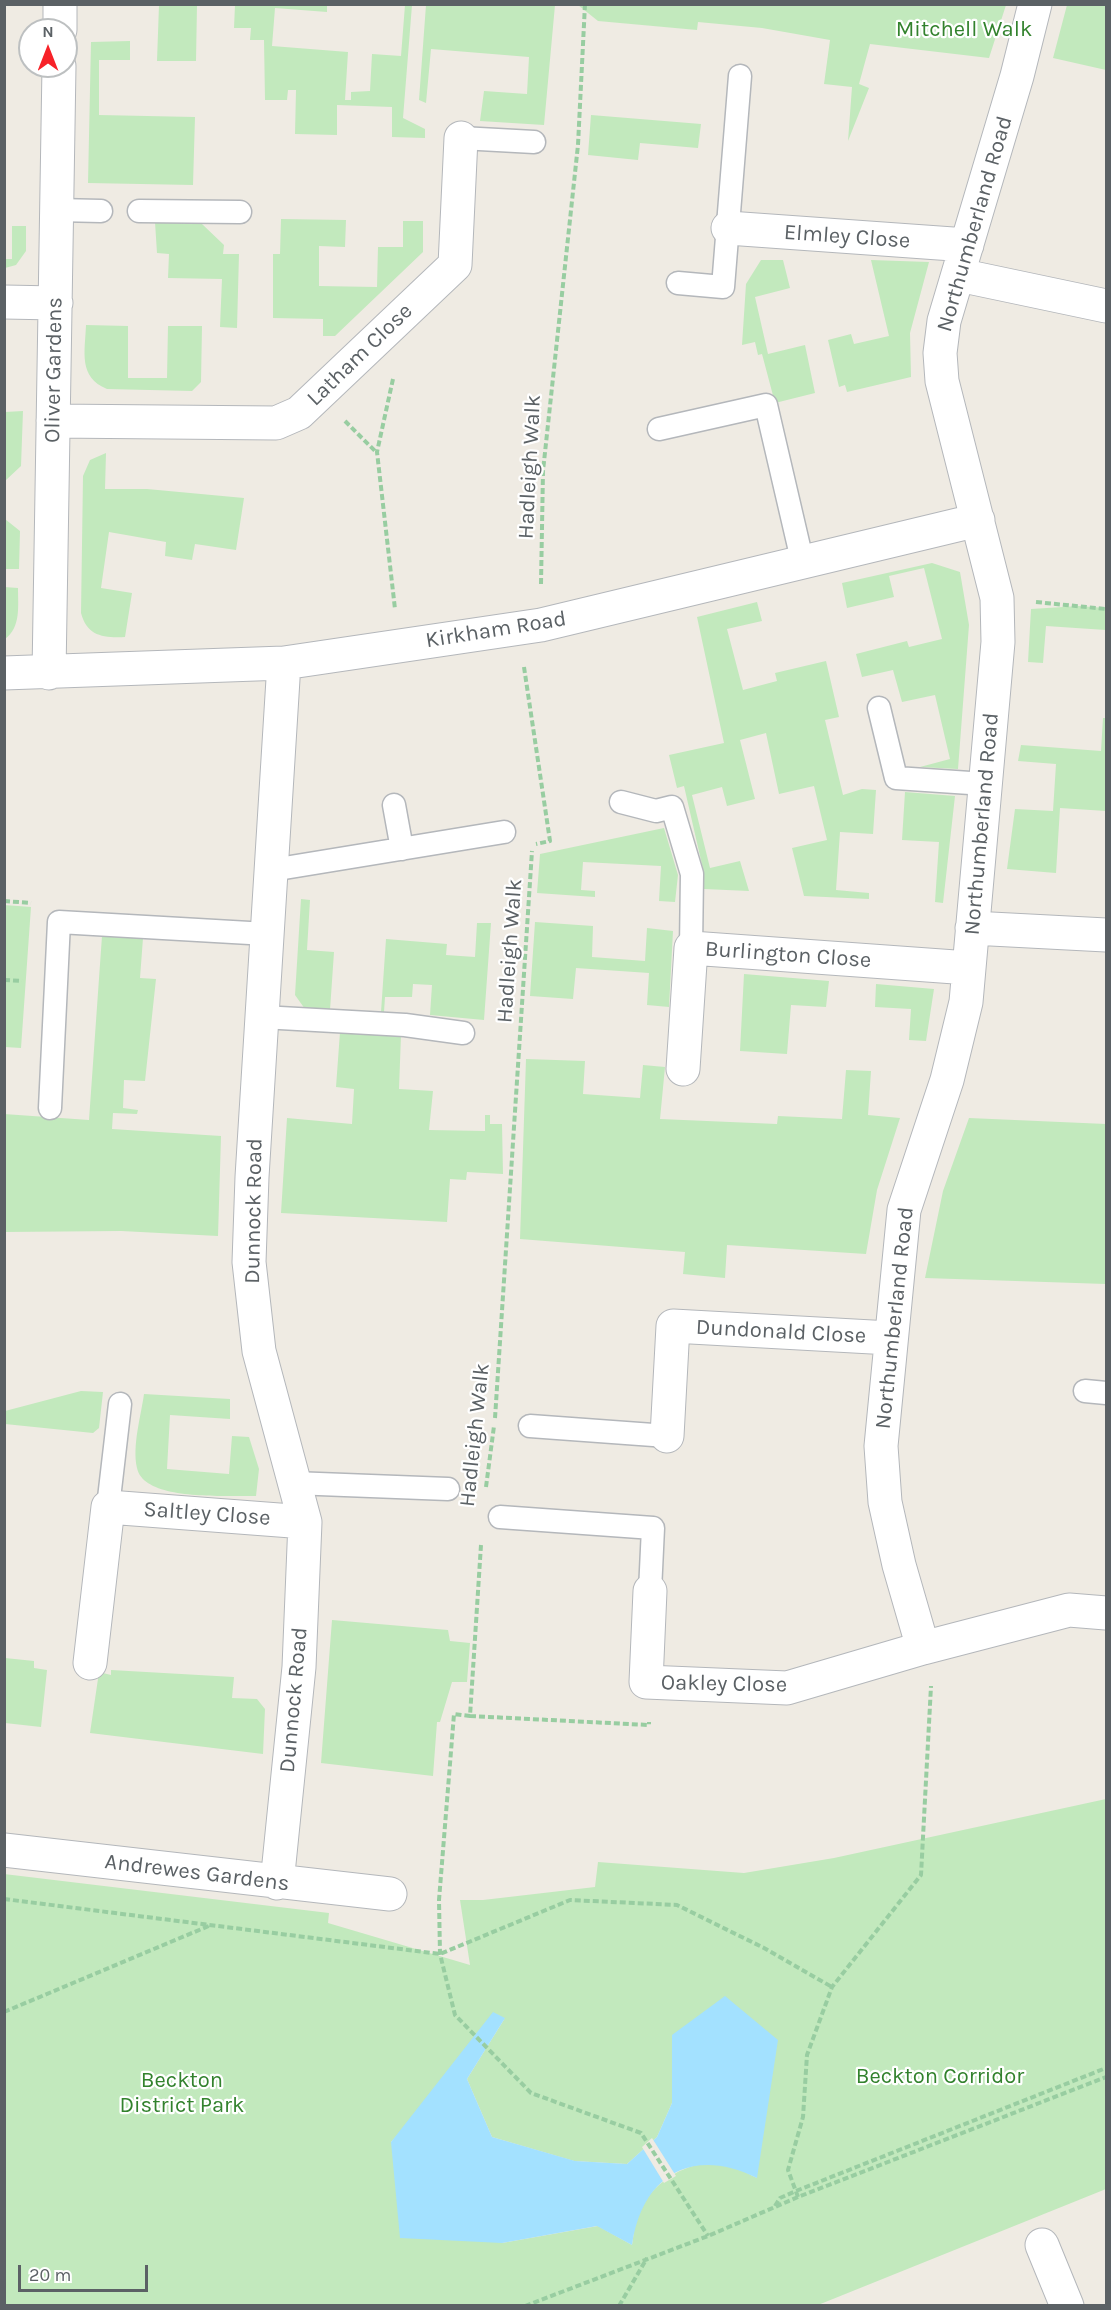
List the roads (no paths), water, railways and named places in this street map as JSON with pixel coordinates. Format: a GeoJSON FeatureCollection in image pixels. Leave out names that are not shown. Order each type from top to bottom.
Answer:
{"type":"FeatureCollection","features":[{"type":"Feature","properties":{"kind":"street","name":"Northumberland Road"},"geometry":{"type":"LineString","coordinates":[[923,1648],[899,1564],[885,1502],[881,1446],[904,1210],[947,1080],[966,1002],[998,642],[997,598],[942,381],[940,353],[944,321],[1017,76],[1035,4]]}},
{"type":"Feature","properties":{"kind":"street","name":"Oliver Gardens"},"geometry":{"type":"LineString","coordinates":[[49,674],[59,78]]}},
{"type":"Feature","properties":{"kind":"street","name":"Latham Close"},"geometry":{"type":"LineString","coordinates":[[53,421],[276,423],[299,413],[455,265],[461,138]]}},
{"type":"Feature","properties":{"kind":"street","name":"Elmley Close"},"geometry":{"type":"LineString","coordinates":[[728,228],[963,260],[1105,312]]}},
{"type":"Feature","properties":{"kind":"street"},"geometry":{"type":"LineString","coordinates":[[4,302],[56,303]]}},
{"type":"Feature","properties":{"kind":"street","name":"Kirkham Road"},"geometry":{"type":"LineString","coordinates":[[4,673],[49,674],[284,663],[541,625],[803,564],[978,520]]}},
{"type":"Feature","properties":{"kind":"street","name":"Dunnock Road"},"geometry":{"type":"LineString","coordinates":[[277,1882],[299,1667],[305,1522],[259,1351],[249,1262],[284,663]]}},
{"type":"Feature","properties":{"kind":"street"},"geometry":{"type":"LineString","coordinates":[[972,928],[1107,935]]}},
{"type":"Feature","properties":{"kind":"street","name":"Burlington Close"},"geometry":{"type":"LineString","coordinates":[[682,1069],[691,948],[969,968]]}},
{"type":"Feature","properties":{"kind":"street","name":"Dundonald Close"},"geometry":{"type":"LineString","coordinates":[[667,1436],[674,1326],[890,1338]]}},
{"type":"Feature","properties":{"kind":"street"},"geometry":{"type":"LineString","coordinates":[[90,1663],[108,1507]]}},
{"type":"Feature","properties":{"kind":"street","name":"Saltley Close"},"geometry":{"type":"LineString","coordinates":[[108,1507],[305,1522]]}},
{"type":"Feature","properties":{"kind":"street","name":"Oakley Close"},"geometry":{"type":"LineString","coordinates":[[650,1591],[646,1682],[787,1688],[923,1648],[1070,1610],[1107,1612]]}},
{"type":"Feature","properties":{"kind":"street","name":"Andrewes Gardens"},"geometry":{"type":"LineString","coordinates":[[4,1850],[390,1894]]}},
{"type":"Feature","properties":{"kind":"street"},"geometry":{"type":"LineString","coordinates":[[1042,2245],[1067,2306]]}},
{"type":"Feature","properties":{"kind":"lane"},"geometry":{"type":"LineString","coordinates":[[678,283],[723,286],[740,76]]}},
{"type":"Feature","properties":{"kind":"lane","name":"Latham Close"},"geometry":{"type":"LineString","coordinates":[[461,138],[534,142]]}},
{"type":"Feature","properties":{"kind":"lane"},"geometry":{"type":"LineString","coordinates":[[57,210],[101,210]]}},
{"type":"Feature","properties":{"kind":"lane"},"geometry":{"type":"LineString","coordinates":[[139,210],[240,212]]}},
{"type":"Feature","properties":{"kind":"lane"},"geometry":{"type":"LineString","coordinates":[[659,429],[766,405],[803,564]]}},
{"type":"Feature","properties":{"kind":"lane"},"geometry":{"type":"LineString","coordinates":[[879,708],[896,778],[985,784]]}},
{"type":"Feature","properties":{"kind":"lane"},"geometry":{"type":"LineString","coordinates":[[621,802],[656,811],[672,807],[692,874],[691,948]]}},
{"type":"Feature","properties":{"kind":"lane"},"geometry":{"type":"LineString","coordinates":[[394,805],[402,849]]}},
{"type":"Feature","properties":{"kind":"lane"},"geometry":{"type":"LineString","coordinates":[[272,870],[504,832]]}},
{"type":"Feature","properties":{"kind":"lane"},"geometry":{"type":"LineString","coordinates":[[50,1108],[59,922],[267,933]]}},
{"type":"Feature","properties":{"kind":"lane"},"geometry":{"type":"LineString","coordinates":[[262,1017],[405,1025],[463,1034]]}},
{"type":"Feature","properties":{"kind":"lane"},"geometry":{"type":"LineString","coordinates":[[108,1507],[120,1404]]}},
{"type":"Feature","properties":{"kind":"lane"},"geometry":{"type":"LineString","coordinates":[[530,1426],[667,1436]]}},
{"type":"Feature","properties":{"kind":"lane"},"geometry":{"type":"LineString","coordinates":[[293,1483],[448,1489]]}},
{"type":"Feature","properties":{"kind":"lane"},"geometry":{"type":"LineString","coordinates":[[500,1517],[653,1528],[650,1591]]}},
{"type":"Feature","properties":{"kind":"water"},"geometry":{"type":"Polygon","coordinates":[[[725,1996],[778,2040],[757,2178],[734,2169],[712,2165],[692,2167],[674,2173],[659,2185],[647,2200],[638,2221],[632,2245],[597,2226],[502,2243],[400,2238],[391,2142],[493,2012],[505,2018],[467,2079],[492,2137],[575,2161],[627,2164],[657,2137],[672,2103],[672,2035],[725,1996]]]}},
{"type":"Feature","properties":{"kind":"park label","name":"Mitchell Walk"},"geometry":{"type":"Point","coordinates":[964,30]}},
{"type":"Feature","properties":{"kind":"park label","name":"Beckton Corridor"},"geometry":{"type":"Point","coordinates":[940,2077]}},
{"type":"Feature","properties":{"kind":"park label","name":"Beckton District Park"},"geometry":{"type":"Point","coordinates":[182,2094]}}]}
